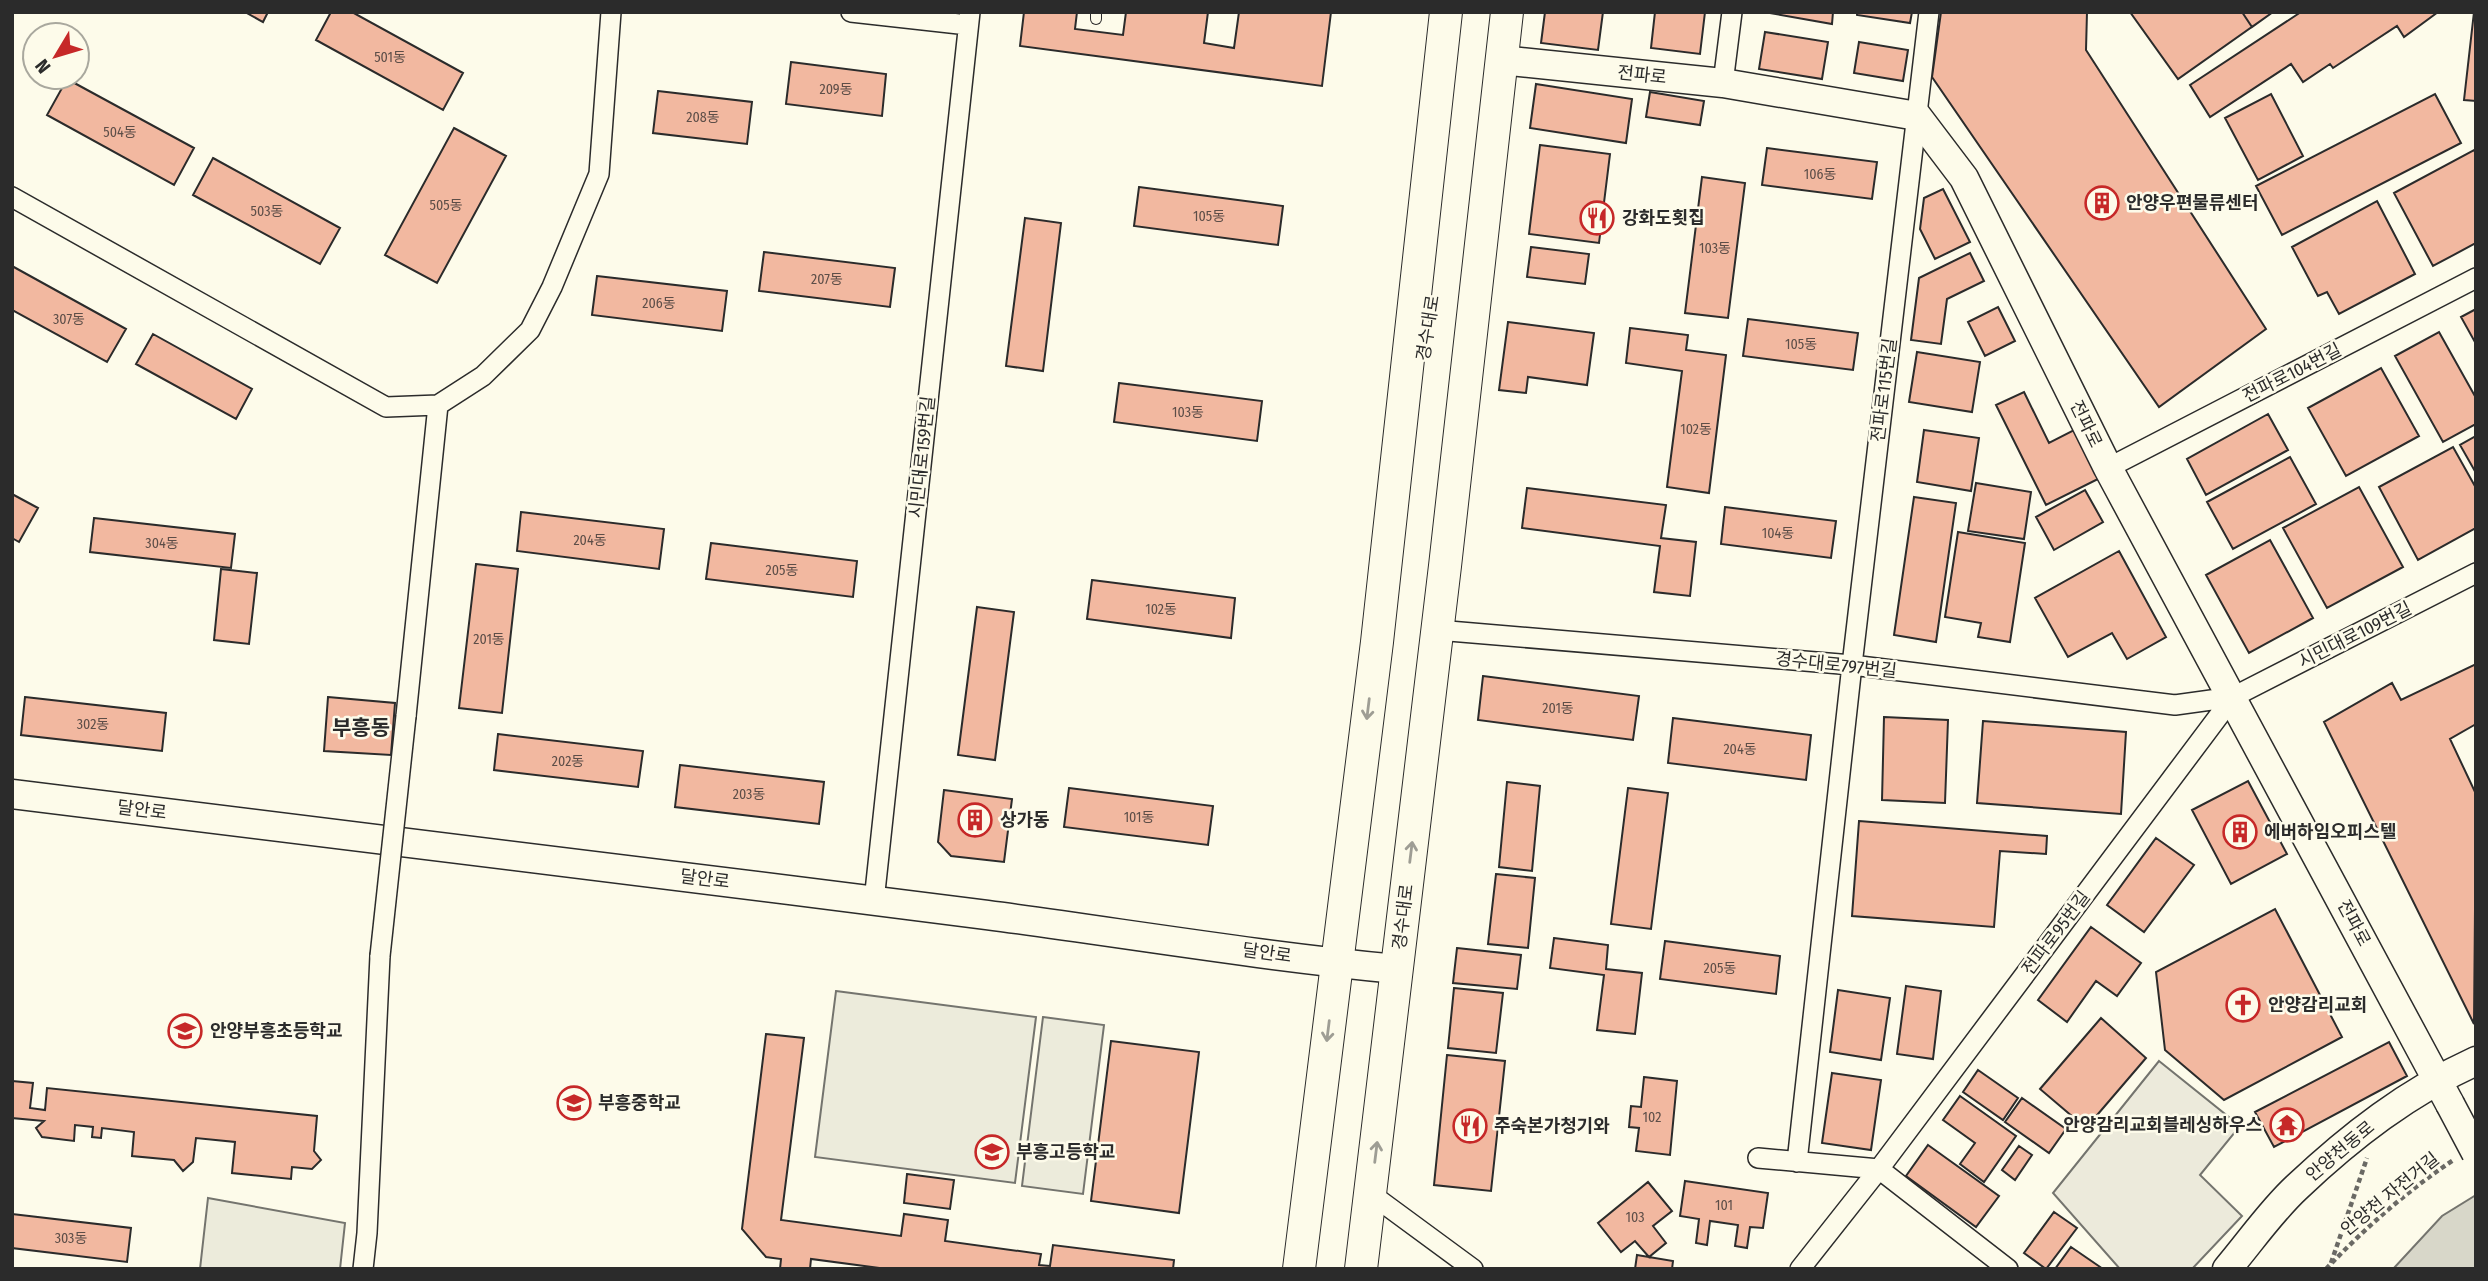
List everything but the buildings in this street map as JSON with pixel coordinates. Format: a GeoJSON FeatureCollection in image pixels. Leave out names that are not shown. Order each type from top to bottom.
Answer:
{"type":"FeatureCollection","features":[{"type":"Feature","properties":{"kind":"main road","name":"경수대로"},"geometry":{"type":"LineString","coordinates":[[1299,1269],[1377,642],[1446,12]]}},
{"type":"Feature","properties":{"kind":"main road","name":"경수대로"},"geometry":{"type":"LineString","coordinates":[[1377,642],[1432,305],[1464,12]]}},
{"type":"Feature","properties":{"kind":"main road","name":"경수대로"},"geometry":{"type":"LineString","coordinates":[[1445,566],[1457,306],[1487,12]]}},
{"type":"Feature","properties":{"kind":"main road","name":"경수대로"},"geometry":{"type":"LineString","coordinates":[[1364,1267],[1507,12]]}},
{"type":"Feature","properties":{"kind":"street"},"geometry":{"type":"LineString","coordinates":[[12,197],[386,407],[439,405],[483,376],[530,330],[552,287],[599,174],[611,12]]}},
{"type":"Feature","properties":{"kind":"street"},"geometry":{"type":"LineString","coordinates":[[851,12],[969,19]]}},
{"type":"Feature","properties":{"kind":"street"},"geometry":{"type":"LineString","coordinates":[[1723,83],[1732,12]]}},
{"type":"Feature","properties":{"kind":"street","name":"전파로115번길"},"geometry":{"type":"LineString","coordinates":[[1797,1162],[1929,12]]}},
{"type":"Feature","properties":{"kind":"street","name":"시민대로159번길"},"geometry":{"type":"LineString","coordinates":[[874,901],[969,19]]}},
{"type":"Feature","properties":{"kind":"street","name":"전파로"},"geometry":{"type":"LineString","coordinates":[[1501,60],[1723,83],[1917,116],[1964,177],[2108,468],[2234,697],[2437,1079],[2471,1152]]}},
{"type":"Feature","properties":{"kind":"street","name":"전파로104번길"},"geometry":{"type":"LineString","coordinates":[[2108,468],[2476,278]]}},
{"type":"Feature","properties":{"kind":"street"},"geometry":{"type":"LineString","coordinates":[[363,1269],[380,957],[439,405]]}},
{"type":"Feature","properties":{"kind":"street","name":"시민대로109번길"},"geometry":{"type":"LineString","coordinates":[[2234,697],[2476,573]]}},
{"type":"Feature","properties":{"kind":"street","name":"경수대로797번길"},"geometry":{"type":"LineString","coordinates":[[1437,630],[1852,665],[2175,705],[2234,697]]}},
{"type":"Feature","properties":{"kind":"street","name":"전파로95번길"},"geometry":{"type":"LineString","coordinates":[[1800,1269],[1879,1169],[2234,697]]}},
{"type":"Feature","properties":{"kind":"street","name":"달안로"},"geometry":{"type":"LineString","coordinates":[[12,794],[354,834],[1397,969]]}},
{"type":"Feature","properties":{"kind":"street","name":"안양천동로"},"geometry":{"type":"LineString","coordinates":[[2227,1269],[2295,1189],[2382,1114],[2437,1079],[2476,1062]]}},
{"type":"Feature","properties":{"kind":"street"},"geometry":{"type":"LineString","coordinates":[[1758,1158],[1879,1169],[2008,1269]]}},
{"type":"Feature","properties":{"kind":"street"},"geometry":{"type":"LineString","coordinates":[[1371,1194],[1473,1269]]}},
{"type":"Feature","properties":{"kind":"path"},"geometry":{"type":"LineString","coordinates":[[2328,1267],[2369,1152]]}},
{"type":"Feature","properties":{"kind":"path","name":"안양천 자전거길"},"geometry":{"type":"LineString","coordinates":[[2328,1267],[2349,1245],[2425,1179],[2471,1152]]}},
{"type":"Feature","properties":{"kind":"shaded area"},"geometry":{"type":"Polygon","coordinates":[[[836,991],[1036,1017],[1015,1183],[815,1157],[836,991]]]}},
{"type":"Feature","properties":{"kind":"shaded area"},"geometry":{"type":"Polygon","coordinates":[[[1043,1017],[1104,1025],[1083,1194],[1022,1186],[1043,1017]]]}},
{"type":"Feature","properties":{"kind":"shaded area"},"geometry":{"type":"Polygon","coordinates":[[[2159,1061],[2240,1126],[2200,1175],[2242,1216],[2192,1269],[2120,1269],[2053,1193],[2159,1061]]]}},
{"type":"Feature","properties":{"kind":"shaded area"},"geometry":{"type":"Polygon","coordinates":[[[2476,1195],[2476,1269],[2393,1269],[2442,1216],[2476,1195]]]}},
{"type":"Feature","properties":{"kind":"shaded area"},"geometry":{"type":"Polygon","coordinates":[[[208,1198],[345,1223],[340,1269],[200,1269],[208,1198]]]}},
{"type":"Feature","properties":{"kind":"place","name":"안양우편물류센터"},"geometry":{"type":"Point","coordinates":[2102,203]}},
{"type":"Feature","properties":{"kind":"place","name":"강화도횟집"},"geometry":{"type":"Point","coordinates":[1597,218]}},
{"type":"Feature","properties":{"kind":"place","name":"상가동"},"geometry":{"type":"Point","coordinates":[975,820]}},
{"type":"Feature","properties":{"kind":"place","name":"에버하임오피스텔"},"geometry":{"type":"Point","coordinates":[2240,832]}},
{"type":"Feature","properties":{"kind":"place","name":"안양감리교회"},"geometry":{"type":"Point","coordinates":[2243,1005]}},
{"type":"Feature","properties":{"kind":"place","name":"안양부흥초등학교"},"geometry":{"type":"Point","coordinates":[185,1031]}},
{"type":"Feature","properties":{"kind":"place","name":"부흥중학교"},"geometry":{"type":"Point","coordinates":[574,1103]}},
{"type":"Feature","properties":{"kind":"place","name":"안양감리교회블레싱하우스"},"geometry":{"type":"Point","coordinates":[2287,1125]}},
{"type":"Feature","properties":{"kind":"place","name":"주숙본가청기와"},"geometry":{"type":"Point","coordinates":[1470,1126]}},
{"type":"Feature","properties":{"kind":"place","name":"부흥고등학교"},"geometry":{"type":"Point","coordinates":[992,1152]}},
{"type":"Feature","properties":{"kind":"district","name":"부흥동"},"geometry":{"type":"Point","coordinates":[361,728]}}]}
